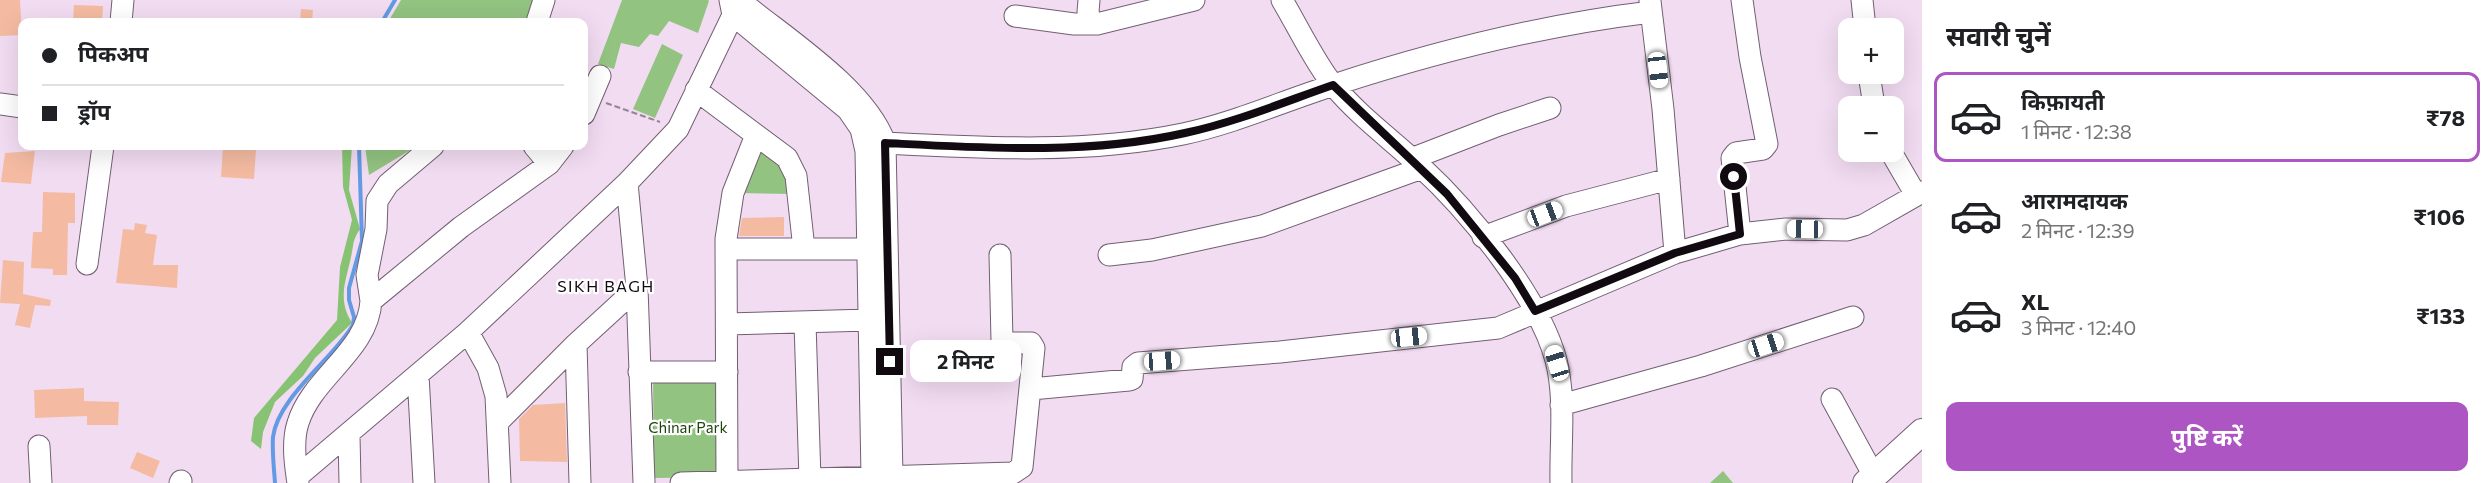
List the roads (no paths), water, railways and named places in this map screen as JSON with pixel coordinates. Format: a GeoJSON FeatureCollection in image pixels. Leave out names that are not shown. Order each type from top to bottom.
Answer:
{"type":"FeatureCollection","features":[{"type":"Feature","properties":{"kind":"main road"},"geometry":{"type":"LineString","coordinates":[[1870,480],[1922,432]]}},
{"type":"Feature","properties":{"kind":"street"},"geometry":{"type":"LineString","coordinates":[[121,18],[123,0]]}},
{"type":"Feature","properties":{"kind":"street"},"geometry":{"type":"LineString","coordinates":[[538,18],[544,0]]}},
{"type":"Feature","properties":{"kind":"street"},"geometry":{"type":"LineString","coordinates":[[1089,0],[1088,12],[1091,23]]}},
{"type":"Feature","properties":{"kind":"street"},"geometry":{"type":"LineString","coordinates":[[1015,16],[1074,24],[1097,24],[1194,0]]}},
{"type":"Feature","properties":{"kind":"street"},"geometry":{"type":"LineString","coordinates":[[1282,0],[1333,85],[1417,163],[1484,237],[1515,278],[1535,311],[1548,334],[1557,363],[1561,405],[1562,483]]}},
{"type":"Feature","properties":{"kind":"street"},"geometry":{"type":"LineString","coordinates":[[1740,234],[1732,155],[1763,149],[1767,144],[1750,57],[1742,0]]}},
{"type":"Feature","properties":{"kind":"street"},"geometry":{"type":"LineString","coordinates":[[1862,0],[1864,18]]}},
{"type":"Feature","properties":{"kind":"street"},"geometry":{"type":"LineString","coordinates":[[732,5],[743,3],[832,75],[868,110],[880,128],[885,143],[882,476]]}},
{"type":"Feature","properties":{"kind":"street"},"geometry":{"type":"LineString","coordinates":[[297,480],[468,332],[627,183],[678,129],[732,5]]}},
{"type":"Feature","properties":{"kind":"street"},"geometry":{"type":"LineString","coordinates":[[732,5],[848,110],[861,129],[866,151],[869,320],[882,476]]}},
{"type":"Feature","properties":{"kind":"street"},"geometry":{"type":"LineString","coordinates":[[885,143],[1036,147],[1125,143],[1183,134],[1227,123],[1333,85],[1486,41],[1650,6],[1663,109],[1675,253]]}},
{"type":"Feature","properties":{"kind":"street"},"geometry":{"type":"LineString","coordinates":[[588,106],[600,76]]}},
{"type":"Feature","properties":{"kind":"street"},"geometry":{"type":"LineString","coordinates":[[696,90],[787,158],[796,176],[804,249]]}},
{"type":"Feature","properties":{"kind":"street"},"geometry":{"type":"LineString","coordinates":[[0,104],[18,106]]}},
{"type":"Feature","properties":{"kind":"street"},"geometry":{"type":"LineString","coordinates":[[1109,255],[1171,247],[1262,226],[1417,163],[1488,129],[1550,108]]}},
{"type":"Feature","properties":{"kind":"street"},"geometry":{"type":"LineString","coordinates":[[727,481],[726,249],[729,215],[734,193],[756,135]]}},
{"type":"Feature","properties":{"kind":"street"},"geometry":{"type":"LineString","coordinates":[[87,264],[102,150]]}},
{"type":"Feature","properties":{"kind":"street"},"geometry":{"type":"LineString","coordinates":[[297,480],[295,448],[298,422],[312,397],[356,342],[370,317],[371,302],[367,275],[376,230],[377,201],[388,184],[428,150]]}},
{"type":"Feature","properties":{"kind":"street"},"geometry":{"type":"LineString","coordinates":[[537,150],[549,164]]}},
{"type":"Feature","properties":{"kind":"street"},"geometry":{"type":"LineString","coordinates":[[371,302],[461,227],[549,164],[560,150]]}},
{"type":"Feature","properties":{"kind":"street"},"geometry":{"type":"LineString","coordinates":[[1031,389],[1129,380],[1132,379],[1133,367],[1138,363],[1280,352],[1498,328],[1675,253],[1740,234],[1786,229],[1846,230],[1864,225],[1919,193],[1898,162]]}},
{"type":"Feature","properties":{"kind":"street"},"geometry":{"type":"LineString","coordinates":[[1484,237],[1566,206],[1669,179]]}},
{"type":"Feature","properties":{"kind":"street"},"geometry":{"type":"LineString","coordinates":[[627,183],[638,288],[644,483]]}},
{"type":"Feature","properties":{"kind":"street"},"geometry":{"type":"LineString","coordinates":[[726,249],[867,249]]}},
{"type":"Feature","properties":{"kind":"street"},"geometry":{"type":"LineString","coordinates":[[681,483],[882,476],[968,479],[1013,473],[1022,467],[1031,389],[1033,345],[1031,343],[1006,343],[1001,337],[1000,255]]}},
{"type":"Feature","properties":{"kind":"street"},"geometry":{"type":"LineString","coordinates":[[498,422],[576,344],[638,288]]}},
{"type":"Feature","properties":{"kind":"street"},"geometry":{"type":"LineString","coordinates":[[1561,405],[1701,366],[1853,317]]}},
{"type":"Feature","properties":{"kind":"street"},"geometry":{"type":"LineString","coordinates":[[726,324],[869,320]]}},
{"type":"Feature","properties":{"kind":"street"},"geometry":{"type":"LineString","coordinates":[[805,323],[810,478]]}},
{"type":"Feature","properties":{"kind":"street"},"geometry":{"type":"LineString","coordinates":[[468,332],[488,368],[496,396],[500,483]]}},
{"type":"Feature","properties":{"kind":"street"},"geometry":{"type":"LineString","coordinates":[[576,344],[580,483]]}},
{"type":"Feature","properties":{"kind":"street"},"geometry":{"type":"LineString","coordinates":[[639,372],[727,372]]}},
{"type":"Feature","properties":{"kind":"street"},"geometry":{"type":"LineString","coordinates":[[418,375],[424,483]]}},
{"type":"Feature","properties":{"kind":"street"},"geometry":{"type":"LineString","coordinates":[[1833,399],[1870,480]]}},
{"type":"Feature","properties":{"kind":"street"},"geometry":{"type":"LineString","coordinates":[[348,435],[350,483]]}},
{"type":"Feature","properties":{"kind":"street"},"geometry":{"type":"LineString","coordinates":[[39,446],[41,483]]}},
{"type":"Feature","properties":{"kind":"waterway"},"geometry":{"type":"LineString","coordinates":[[384,18],[395,0]]}},
{"type":"Feature","properties":{"kind":"waterway"},"geometry":{"type":"LineString","coordinates":[[275,483],[273,437],[277,422],[295,393],[353,325],[354,317],[349,300],[349,288],[362,241],[359,150]]}},
{"type":"Feature","properties":{"kind":"district","name":"SIKH BAGH"},"geometry":{"type":"Point","coordinates":[606,285]}},
{"type":"Feature","properties":{"kind":"park label","name":"Chinar Park"},"geometry":{"type":"Point","coordinates":[688,427]}}]}
